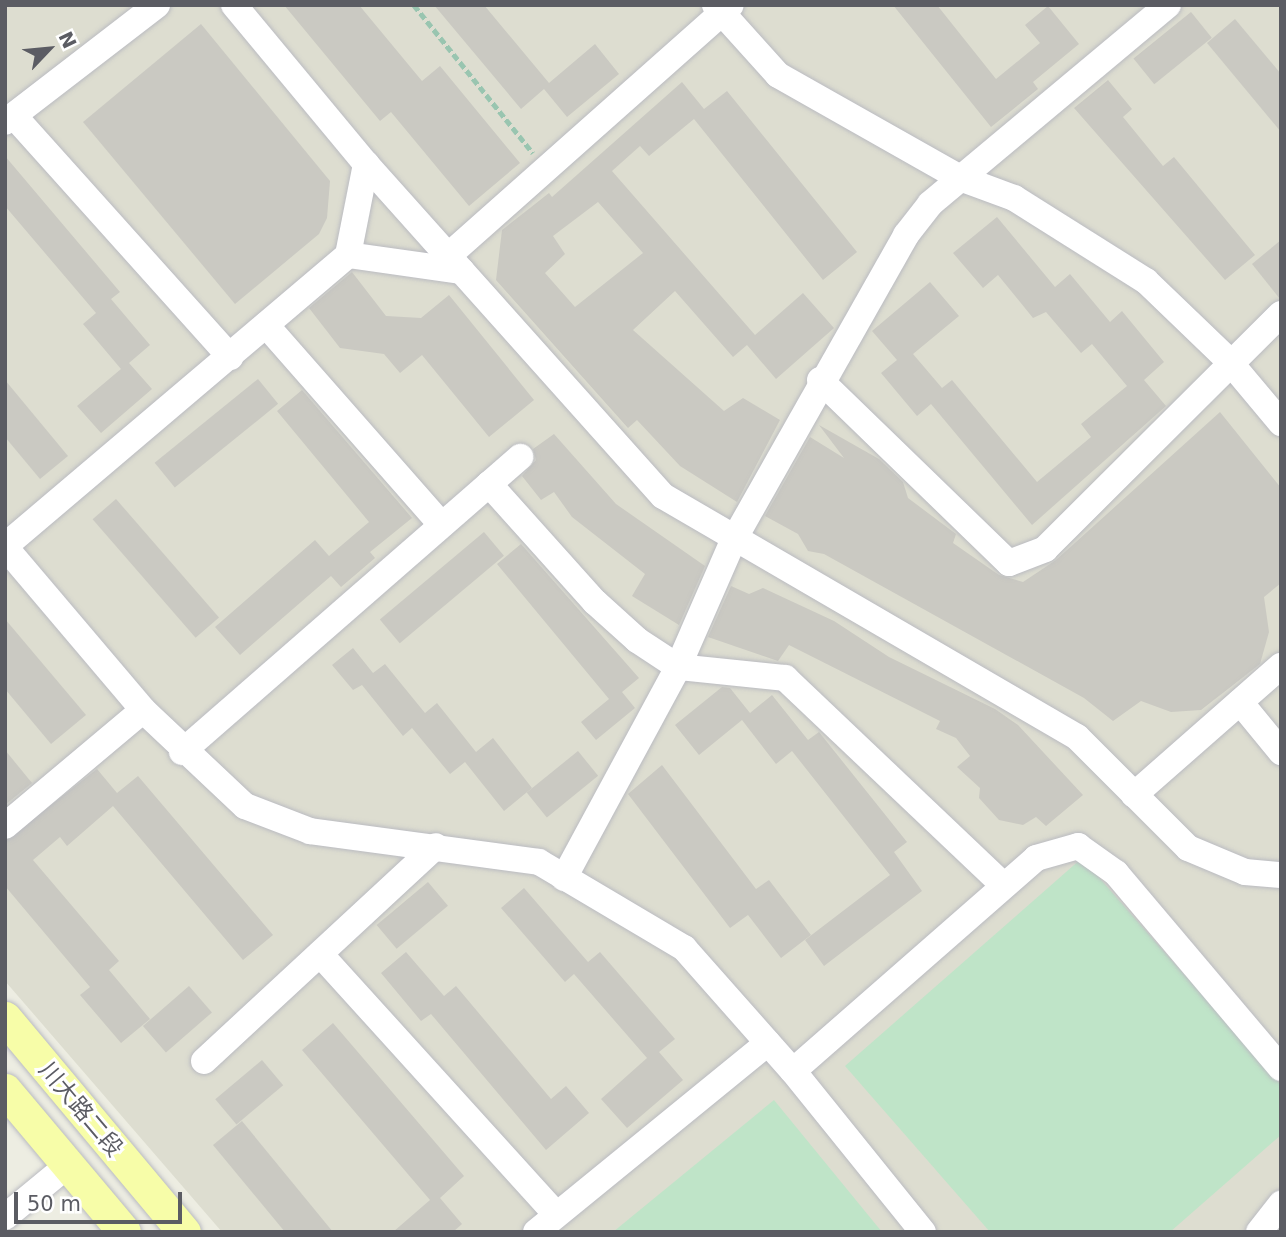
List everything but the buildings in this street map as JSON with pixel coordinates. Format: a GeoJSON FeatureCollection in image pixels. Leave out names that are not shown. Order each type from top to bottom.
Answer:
{"type":"FeatureCollection","features":[{"type":"Feature","properties":{"kind":"main road","name":"川大路二段"},"geometry":{"type":"LineString","coordinates":[[5,1018],[184,1232]]}},
{"type":"Feature","properties":{"kind":"main road","name":"川大路二段"},"geometry":{"type":"LineString","coordinates":[[5,1090],[124,1232]]}},
{"type":"Feature","properties":{"kind":"street"},"geometry":{"type":"LineString","coordinates":[[158,5],[9,119],[230,357]]}},
{"type":"Feature","properties":{"kind":"street"},"geometry":{"type":"LineString","coordinates":[[234,5],[366,164],[663,496],[733,541],[1077,737],[1188,848],[1245,872],[1281,875]]}},
{"type":"Feature","properties":{"kind":"street"},"geometry":{"type":"LineString","coordinates":[[564,878],[678,667],[733,541],[820,380],[906,235],[930,204],[1168,5]]}},
{"type":"Feature","properties":{"kind":"street"},"geometry":{"type":"LineString","coordinates":[[348,255],[455,263],[547,170],[723,8],[778,75],[960,178],[1014,198],[1146,281],[1229,361],[1281,423]]}},
{"type":"Feature","properties":{"kind":"street"},"geometry":{"type":"LineString","coordinates":[[366,164],[348,255],[5,547],[143,710],[182,752],[245,806],[310,831],[539,862],[684,948],[793,1071],[923,1232]]}},
{"type":"Feature","properties":{"kind":"street"},"geometry":{"type":"LineString","coordinates":[[820,380],[1009,563],[1045,549],[1229,361],[1281,314]]}},
{"type":"Feature","properties":{"kind":"street"},"geometry":{"type":"LineString","coordinates":[[266,326],[442,525]]}},
{"type":"Feature","properties":{"kind":"street"},"geometry":{"type":"LineString","coordinates":[[182,752],[520,457]]}},
{"type":"Feature","properties":{"kind":"street"},"geometry":{"type":"LineString","coordinates":[[489,484],[595,602],[678,667],[785,678],[1003,885]]}},
{"type":"Feature","properties":{"kind":"street"},"geometry":{"type":"LineString","coordinates":[[1134,795],[1281,666]]}},
{"type":"Feature","properties":{"kind":"street"},"geometry":{"type":"LineString","coordinates":[[1240,702],[1281,752]]}},
{"type":"Feature","properties":{"kind":"street"},"geometry":{"type":"LineString","coordinates":[[5,826],[143,710]]}},
{"type":"Feature","properties":{"kind":"street"},"geometry":{"type":"LineString","coordinates":[[204,1061],[436,846]]}},
{"type":"Feature","properties":{"kind":"street"},"geometry":{"type":"LineString","coordinates":[[793,1071],[1003,885],[1052,849],[1078,846],[1100,858],[1281,1068]]}},
{"type":"Feature","properties":{"kind":"street"},"geometry":{"type":"LineString","coordinates":[[320,954],[556,1214]]}},
{"type":"Feature","properties":{"kind":"street"},"geometry":{"type":"LineString","coordinates":[[536,1232],[768,1043]]}},
{"type":"Feature","properties":{"kind":"street"},"geometry":{"type":"LineString","coordinates":[[5,1217],[68,1165]]}},
{"type":"Feature","properties":{"kind":"street"},"geometry":{"type":"LineString","coordinates":[[1259,1232],[1281,1204]]}},
{"type":"Feature","properties":{"kind":"path"},"geometry":{"type":"LineString","coordinates":[[414,5],[547,170]]}},
{"type":"Feature","properties":{"kind":"shaded area"},"geometry":{"type":"Polygon","coordinates":[[[5,5],[1281,5],[1281,1232],[222,1232],[5,981],[5,5]]]}},
{"type":"Feature","properties":{"kind":"green space"},"geometry":{"type":"Polygon","coordinates":[[[1082,858],[1281,1085],[1281,1135],[1170,1232],[990,1232],[845,1066],[1082,858]]]}},
{"type":"Feature","properties":{"kind":"green space"},"geometry":{"type":"Polygon","coordinates":[[[774,1100],[882,1232],[613,1232],[774,1100]]]}}]}
